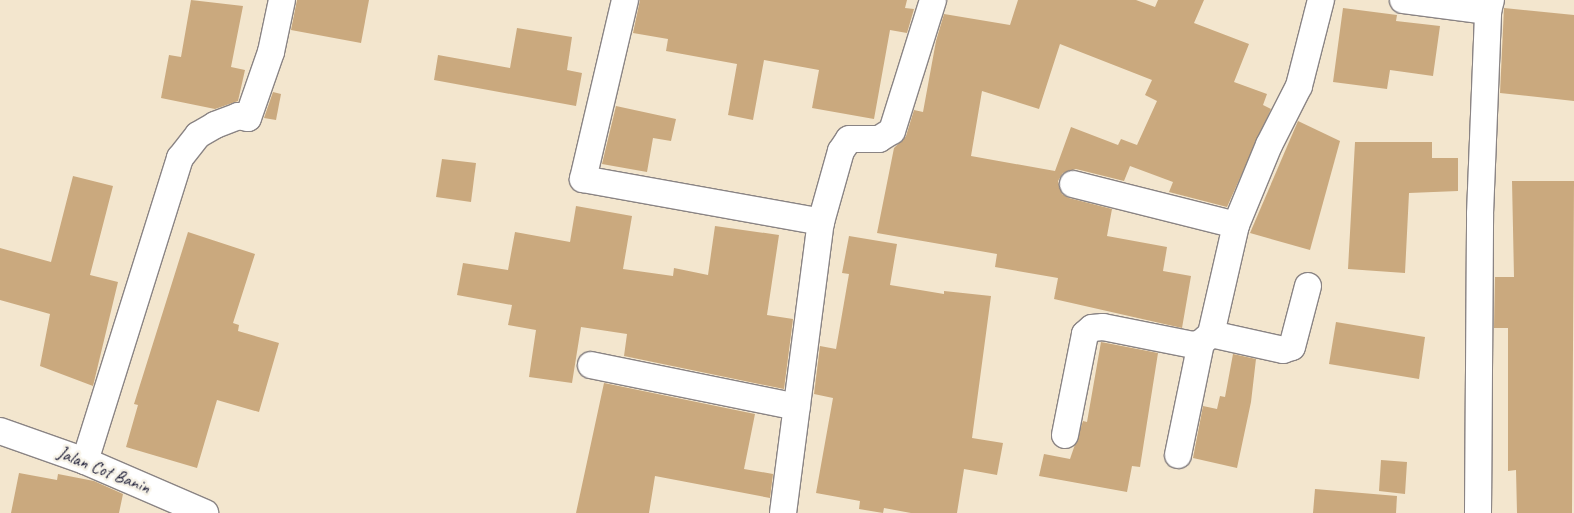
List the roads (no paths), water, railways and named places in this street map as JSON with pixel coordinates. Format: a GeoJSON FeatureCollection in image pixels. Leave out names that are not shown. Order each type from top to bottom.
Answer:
{"type":"FeatureCollection","features":[{"type":"Feature","properties":{"kind":"street"},"geometry":{"type":"LineString","coordinates":[[85,461],[180,158],[198,135],[215,124],[238,116],[248,118],[271,52],[282,0]]}},
{"type":"Feature","properties":{"kind":"street"},"geometry":{"type":"LineString","coordinates":[[625,0],[583,179],[821,222]]}},
{"type":"Feature","properties":{"kind":"street"},"geometry":{"type":"LineString","coordinates":[[783,513],[821,222],[842,152],[849,139],[879,139],[892,131],[933,0]]}},
{"type":"Feature","properties":{"kind":"street"},"geometry":{"type":"LineString","coordinates":[[1178,455],[1236,225],[1269,145],[1299,86],[1320,0]]}},
{"type":"Feature","properties":{"kind":"street"},"geometry":{"type":"LineString","coordinates":[[1403,0],[1490,5],[1480,214],[1478,513]]}},
{"type":"Feature","properties":{"kind":"street"},"geometry":{"type":"LineString","coordinates":[[1073,184],[1236,225]]}},
{"type":"Feature","properties":{"kind":"street"},"geometry":{"type":"LineString","coordinates":[[1065,435],[1085,334],[1092,328],[1103,327],[1193,345],[1206,338],[1283,350],[1292,346],[1308,286]]}},
{"type":"Feature","properties":{"kind":"street"},"geometry":{"type":"LineString","coordinates":[[591,365],[797,407]]}},
{"type":"Feature","properties":{"kind":"street","name":"Jalan Cot Banin"},"geometry":{"type":"LineString","coordinates":[[1,435],[85,461],[205,513]]}}]}
